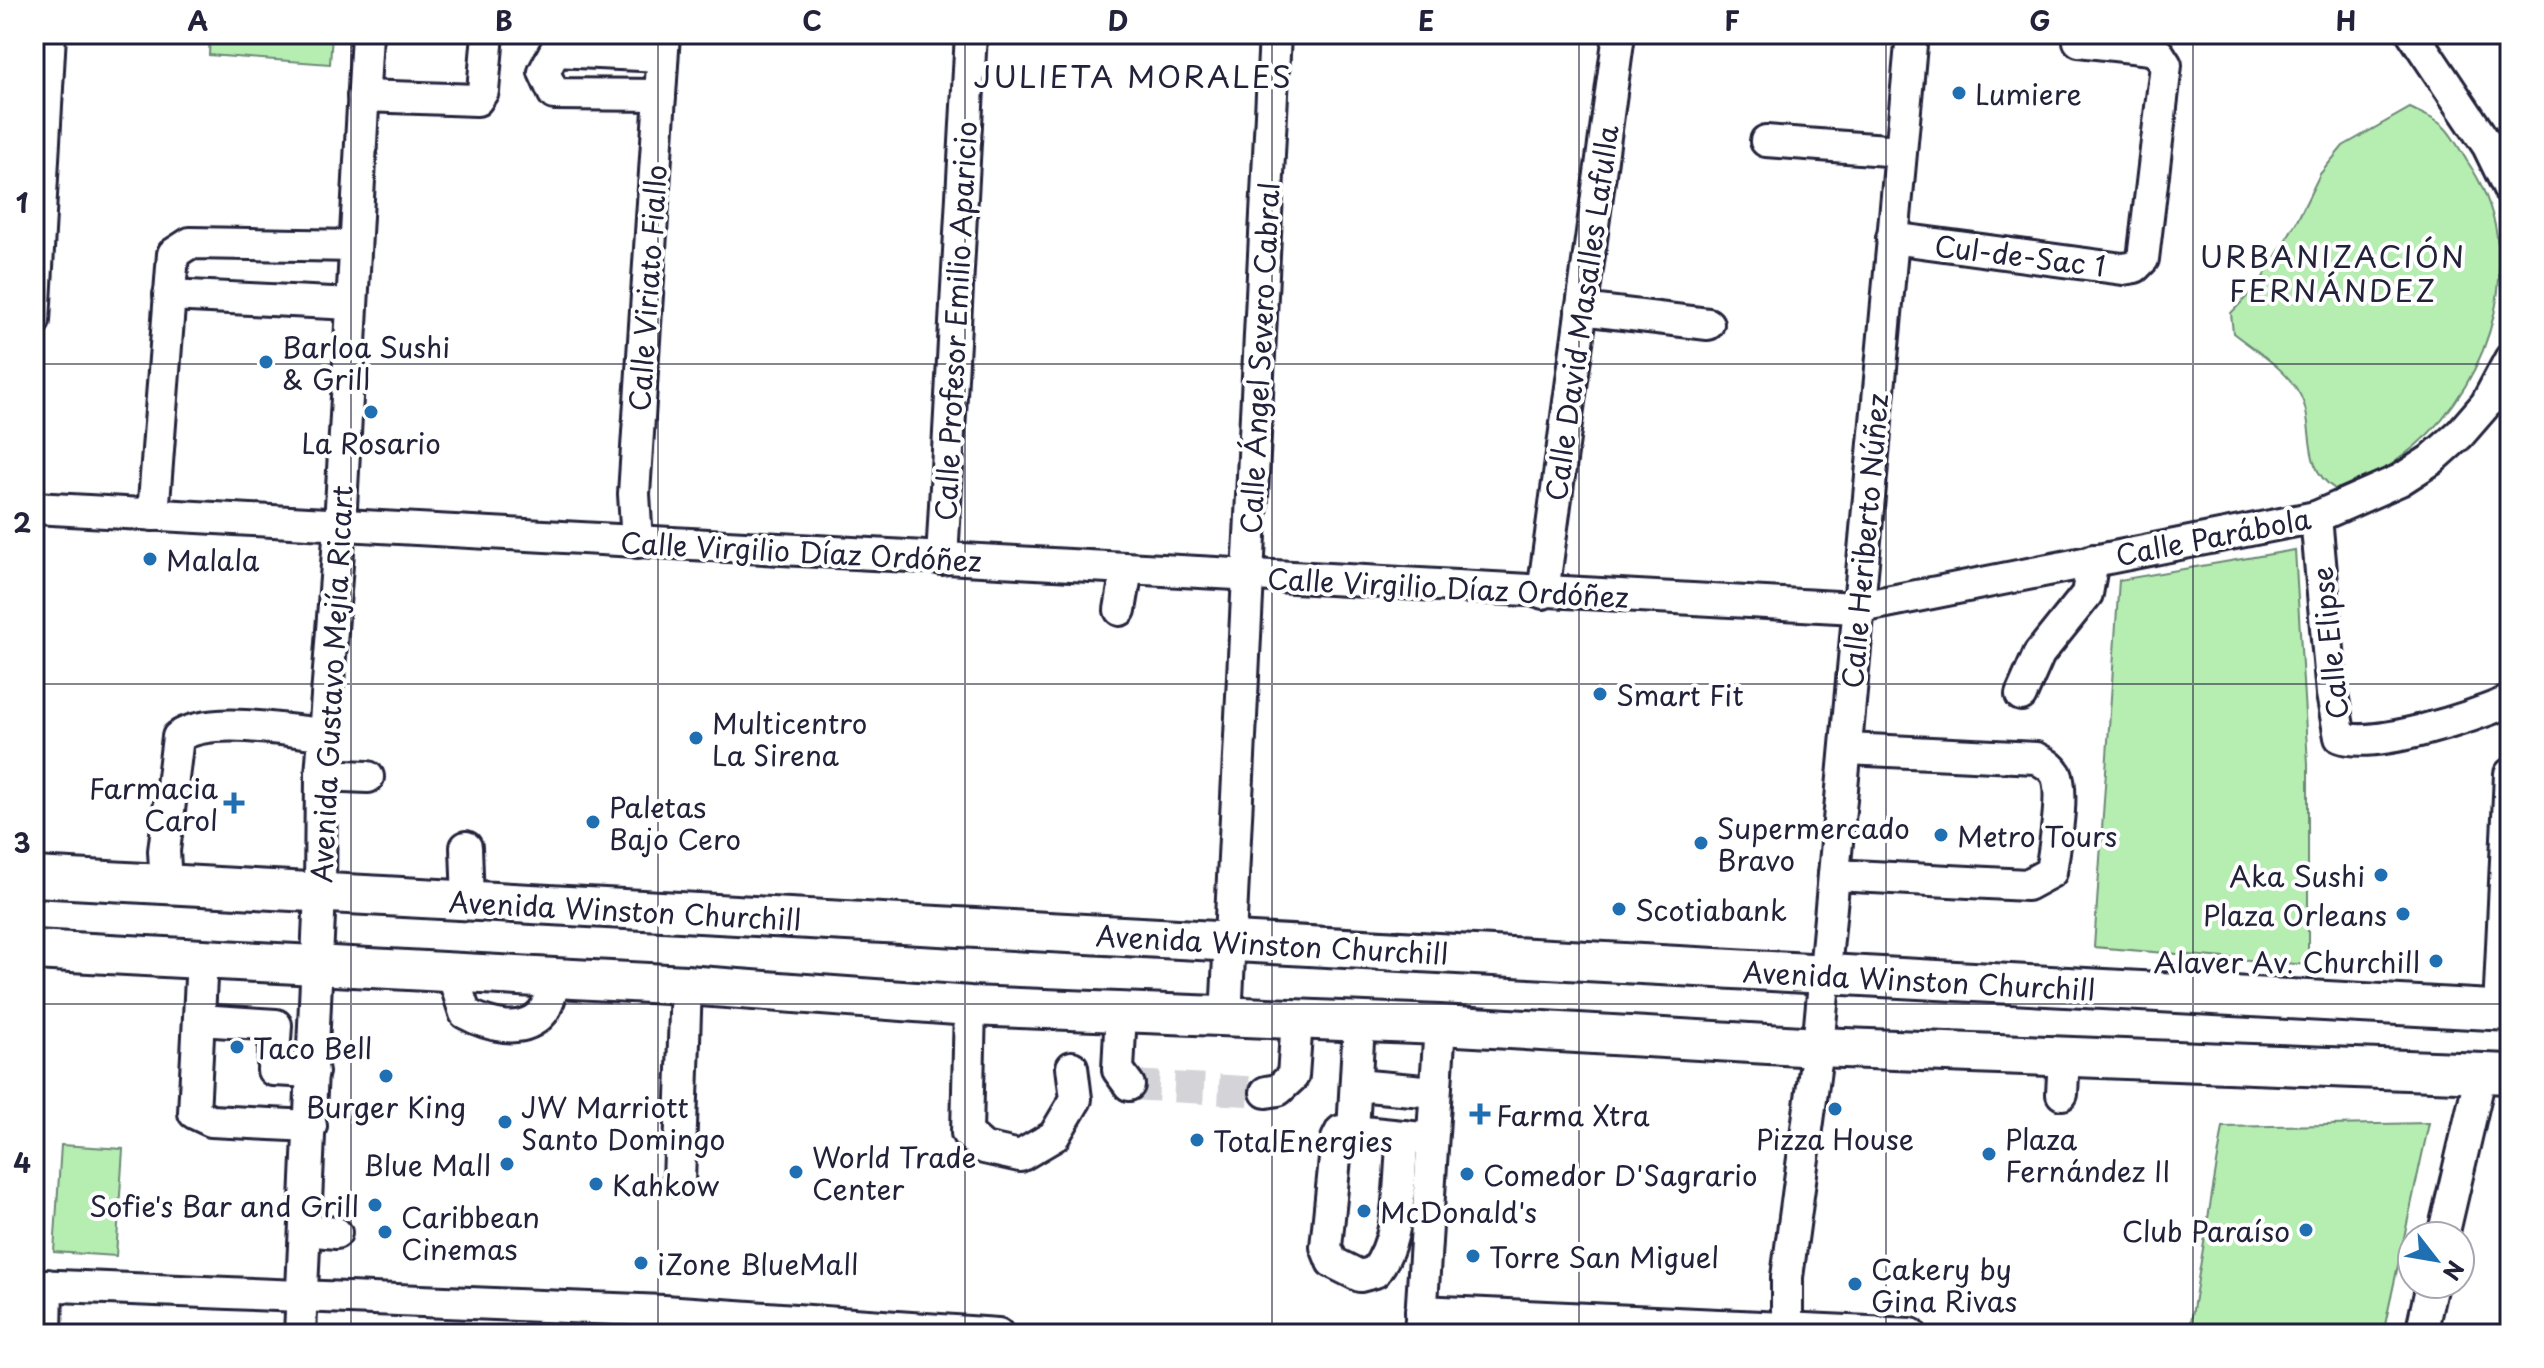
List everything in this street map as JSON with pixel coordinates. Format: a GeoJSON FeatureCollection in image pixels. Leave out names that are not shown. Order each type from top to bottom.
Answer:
{"type":"FeatureCollection","features":[{"type":"Feature","properties":{"kind":"main road","name":"Avenida Winston Churchill"},"geometry":{"type":"LineString","coordinates":[[34,877],[2505,1011]]}},
{"type":"Feature","properties":{"kind":"main road"},"geometry":{"type":"LineString","coordinates":[[34,950],[686,985],[970,1006],[1440,1025],[1818,1047],[2063,1076],[2496,1074]]}},
{"type":"Feature","properties":{"kind":"street"},"geometry":{"type":"LineString","coordinates":[[34,321],[50,34]]}},
{"type":"Feature","properties":{"kind":"street","name":"Avenida Gustavo Mejía Ricart"},"geometry":{"type":"LineString","coordinates":[[300,1334],[320,893],[321,775],[340,525],[367,34]]}},
{"type":"Feature","properties":{"kind":"street"},"geometry":{"type":"LineString","coordinates":[[363,96],[477,100],[483,91],[488,34]]}},
{"type":"Feature","properties":{"kind":"street","name":"Calle Profesor Emilio Aparicio"},"geometry":{"type":"LineString","coordinates":[[942,559],[971,34]]}},
{"type":"Feature","properties":{"kind":"street","name":"Calle Ángel Severo Cabral"},"geometry":{"type":"LineString","coordinates":[[1226,1018],[1227,942],[1249,576],[1275,34]]}},
{"type":"Feature","properties":{"kind":"street","name":"Calle David Masalles Lafulla"},"geometry":{"type":"LineString","coordinates":[[1543,593],[1619,34]]}},
{"type":"Feature","properties":{"kind":"street","name":"Calle Heriberto Núñez"},"geometry":{"type":"LineString","coordinates":[[1786,1331],[1787,1277],[1818,1047],[1847,749],[1856,608],[1912,34]]}},
{"type":"Feature","properties":{"kind":"street"},"geometry":{"type":"LineString","coordinates":[[2413,34],[2488,146],[2510,191]]}},
{"type":"Feature","properties":{"kind":"street","name":"Cul-de-Sac 1"},"geometry":{"type":"LineString","coordinates":[[1892,238],[2123,269],[2135,267],[2143,259],[2166,65],[2159,54],[2150,49],[2079,41]]}},
{"type":"Feature","properties":{"kind":"street"},"geometry":{"type":"LineString","coordinates":[[660,95],[554,94],[544,72],[555,51],[663,45]]}},
{"type":"Feature","properties":{"kind":"street","name":"Calle Viriato Fiallo"},"geometry":{"type":"LineString","coordinates":[[637,542],[634,494],[663,45]]}},
{"type":"Feature","properties":{"kind":"street"},"geometry":{"type":"LineString","coordinates":[[1766,141],[1900,151]]}},
{"type":"Feature","properties":{"kind":"street"},"geometry":{"type":"LineString","coordinates":[[153,515],[171,260],[183,244],[355,246]]}},
{"type":"Feature","properties":{"kind":"street"},"geometry":{"type":"LineString","coordinates":[[169,295],[352,304]]}},
{"type":"Feature","properties":{"kind":"street"},"geometry":{"type":"LineString","coordinates":[[1581,309],[1708,324]]}},
{"type":"Feature","properties":{"kind":"street","name":"Calle Parábola"},"geometry":{"type":"LineString","coordinates":[[1856,608],[2316,517],[2400,480],[2431,460],[2460,434],[2486,404],[2510,359]]}},
{"type":"Feature","properties":{"kind":"street","name":"Calle Virgilio Díaz Ordóñez"},"geometry":{"type":"LineString","coordinates":[[34,508],[1856,608]]}},
{"type":"Feature","properties":{"kind":"street","name":"Calle Elipse"},"geometry":{"type":"LineString","coordinates":[[2316,517],[2332,694],[2340,737],[2368,741],[2421,730],[2510,701]]}},
{"type":"Feature","properties":{"kind":"street"},"geometry":{"type":"LineString","coordinates":[[2021,695],[2039,654],[2087,594],[2093,560]]}},
{"type":"Feature","properties":{"kind":"street"},"geometry":{"type":"LineString","coordinates":[[1120,610],[1127,569]]}},
{"type":"Feature","properties":{"kind":"street"},"geometry":{"type":"LineString","coordinates":[[166,884],[164,851],[178,737],[188,730],[211,725],[324,734]]}},
{"type":"Feature","properties":{"kind":"street"},"geometry":{"type":"LineString","coordinates":[[1834,875],[2027,885],[2040,881],[2051,872],[2057,824],[2057,776],[2047,764],[2036,758],[1847,749]]}},
{"type":"Feature","properties":{"kind":"street"},"geometry":{"type":"LineString","coordinates":[[2505,1011],[2510,774]]}},
{"type":"Feature","properties":{"kind":"street"},"geometry":{"type":"LineString","coordinates":[[321,775],[368,777]]}},
{"type":"Feature","properties":{"kind":"street"},"geometry":{"type":"LineString","coordinates":[[466,847],[468,901]]}},
{"type":"Feature","properties":{"kind":"street"},"geometry":{"type":"LineString","coordinates":[[202,959],[194,1113],[211,1121],[311,1126]]}},
{"type":"Feature","properties":{"kind":"street"},"geometry":{"type":"LineString","coordinates":[[452,973],[465,1013],[483,1023],[506,1027],[528,1024],[543,1013],[556,978]]}},
{"type":"Feature","properties":{"kind":"street"},"geometry":{"type":"LineString","coordinates":[[679,1181],[686,985]]}},
{"type":"Feature","properties":{"kind":"street"},"geometry":{"type":"LineString","coordinates":[[970,1006],[967,1133],[984,1148],[1020,1156],[1054,1136],[1076,1099],[1072,1067]]}},
{"type":"Feature","properties":{"kind":"street"},"geometry":{"type":"LineString","coordinates":[[1121,1011],[1118,1070],[1129,1085]]}},
{"type":"Feature","properties":{"kind":"street"},"geometry":{"type":"LineString","coordinates":[[199,1020],[276,1025],[273,1070],[313,1072]]}},
{"type":"Feature","properties":{"kind":"street"},"geometry":{"type":"LineString","coordinates":[[1266,1092],[1278,1090],[1293,1076],[1297,1020]]}},
{"type":"Feature","properties":{"kind":"street"},"geometry":{"type":"LineString","coordinates":[[1353,1131],[1359,1023]]}},
{"type":"Feature","properties":{"kind":"street"},"geometry":{"type":"LineString","coordinates":[[1418,1137],[1341,1131],[1337,1139],[1326,1247],[1332,1262],[1360,1276],[1375,1272],[1387,1253],[1418,1137],[1435,1092],[1440,1025]]}},
{"type":"Feature","properties":{"kind":"street"},"geometry":{"type":"LineString","coordinates":[[2448,1220],[2496,1074]]}},
{"type":"Feature","properties":{"kind":"street"},"geometry":{"type":"LineString","coordinates":[[1356,1085],[1435,1092]]}},
{"type":"Feature","properties":{"kind":"street"},"geometry":{"type":"LineString","coordinates":[[1418,1137],[1420,1322],[1911,1334]]}},
{"type":"Feature","properties":{"kind":"street"},"geometry":{"type":"LineString","coordinates":[[306,1230],[336,1233]]}},
{"type":"Feature","properties":{"kind":"street"},"geometry":{"type":"LineString","coordinates":[[46,1334],[40,1285],[303,1297],[664,1323],[998,1334]]}},
{"type":"Feature","properties":{"kind":"street"},"geometry":{"type":"LineString","coordinates":[[2421,1334],[2428,1300]]}},
{"type":"Feature","properties":{"kind":"green space"},"geometry":{"type":"Polygon","coordinates":[[[210,34],[332,34],[330,64],[209,55],[210,34]]]}},
{"type":"Feature","properties":{"kind":"green space"},"geometry":{"type":"Polygon","coordinates":[[[2410,108],[2446,129],[2486,197],[2497,234],[2499,273],[2494,312],[2483,350],[2465,386],[2442,419],[2387,468],[2367,479],[2335,489],[2325,481],[2314,461],[2307,416],[2299,393],[2274,364],[2233,333],[2231,313],[2259,284],[2297,221],[2320,174],[2343,146],[2410,108]]]}},
{"type":"Feature","properties":{"kind":"green space"},"geometry":{"type":"Polygon","coordinates":[[[2295,550],[2308,764],[2308,965],[2094,947],[2119,580],[2295,550]]]}},
{"type":"Feature","properties":{"kind":"green space","name":"Club Paraíso"},"geometry":{"type":"Polygon","coordinates":[[[2429,1123],[2408,1220],[2396,1220],[2396,1274],[2383,1334],[2189,1334],[2223,1127],[2429,1123]]]}},
{"type":"Feature","properties":{"kind":"green space"},"geometry":{"type":"Polygon","coordinates":[[[61,1145],[123,1149],[116,1256],[54,1252],[61,1145]]]}},
{"type":"Feature","properties":{"kind":"tunnel"},"geometry":{"type":"LineString","coordinates":[[1129,1085],[1266,1092]]}},
{"type":"Feature","properties":{"kind":"place","name":"Lumiere"},"geometry":{"type":"Point","coordinates":[1959,93]}},
{"type":"Feature","properties":{"kind":"place","name":"Barloa Sushi & Grill"},"geometry":{"type":"Point","coordinates":[266,362]}},
{"type":"Feature","properties":{"kind":"place","name":"La Rosario"},"geometry":{"type":"Point","coordinates":[371,412]}},
{"type":"Feature","properties":{"kind":"place","name":"Malala"},"geometry":{"type":"Point","coordinates":[150,559]}},
{"type":"Feature","properties":{"kind":"place","name":"Smart Fit"},"geometry":{"type":"Point","coordinates":[1600,694]}},
{"type":"Feature","properties":{"kind":"place","name":"Multicentro La Sirena"},"geometry":{"type":"Point","coordinates":[696,738]}},
{"type":"Feature","properties":{"kind":"place","name":"Farmacia Carol"},"geometry":{"type":"Point","coordinates":[234,803]}},
{"type":"Feature","properties":{"kind":"place","name":"Paletas Bajo Cero"},"geometry":{"type":"Point","coordinates":[593,822]}},
{"type":"Feature","properties":{"kind":"place","name":"Metro Tours"},"geometry":{"type":"Point","coordinates":[1941,835]}},
{"type":"Feature","properties":{"kind":"place","name":"Supermercado Bravo"},"geometry":{"type":"Point","coordinates":[1701,843]}},
{"type":"Feature","properties":{"kind":"place","name":"Aka Sushi"},"geometry":{"type":"Point","coordinates":[2381,875]}},
{"type":"Feature","properties":{"kind":"place","name":"Scotiabank"},"geometry":{"type":"Point","coordinates":[1619,909]}},
{"type":"Feature","properties":{"kind":"place","name":"Plaza Orleans"},"geometry":{"type":"Point","coordinates":[2403,914]}},
{"type":"Feature","properties":{"kind":"place","name":"Alaver Av. Churchill"},"geometry":{"type":"Point","coordinates":[2436,961]}},
{"type":"Feature","properties":{"kind":"place","name":"Taco Bell"},"geometry":{"type":"Point","coordinates":[237,1047]}},
{"type":"Feature","properties":{"kind":"place","name":"Burger King"},"geometry":{"type":"Point","coordinates":[386,1076]}},
{"type":"Feature","properties":{"kind":"place","name":"Pizza House"},"geometry":{"type":"Point","coordinates":[1835,1109]}},
{"type":"Feature","properties":{"kind":"place","name":"Farma Xtra"},"geometry":{"type":"Point","coordinates":[1480,1114]}},
{"type":"Feature","properties":{"kind":"place","name":"JW Marriott Santo Domingo"},"geometry":{"type":"Point","coordinates":[505,1122]}},
{"type":"Feature","properties":{"kind":"place","name":"TotalEnergies"},"geometry":{"type":"Point","coordinates":[1197,1140]}},
{"type":"Feature","properties":{"kind":"place","name":"Plaza Fernández II"},"geometry":{"type":"Point","coordinates":[1989,1154]}},
{"type":"Feature","properties":{"kind":"place","name":"Blue Mall"},"geometry":{"type":"Point","coordinates":[507,1164]}},
{"type":"Feature","properties":{"kind":"place","name":"World Trade Center"},"geometry":{"type":"Point","coordinates":[796,1172]}},
{"type":"Feature","properties":{"kind":"place","name":"Comedor D'Sagrario"},"geometry":{"type":"Point","coordinates":[1467,1174]}},
{"type":"Feature","properties":{"kind":"place","name":"Kahkow"},"geometry":{"type":"Point","coordinates":[596,1184]}},
{"type":"Feature","properties":{"kind":"place","name":"Sofie's Bar and Grill"},"geometry":{"type":"Point","coordinates":[375,1205]}},
{"type":"Feature","properties":{"kind":"place","name":"McDonald's"},"geometry":{"type":"Point","coordinates":[1364,1211]}},
{"type":"Feature","properties":{"kind":"place","name":"Club Paraíso"},"geometry":{"type":"Point","coordinates":[2306,1230]}},
{"type":"Feature","properties":{"kind":"place","name":"Caribbean Cinemas"},"geometry":{"type":"Point","coordinates":[385,1232]}},
{"type":"Feature","properties":{"kind":"place","name":"Torre San Miguel"},"geometry":{"type":"Point","coordinates":[1473,1256]}},
{"type":"Feature","properties":{"kind":"place","name":"iZone BlueMall"},"geometry":{"type":"Point","coordinates":[641,1263]}},
{"type":"Feature","properties":{"kind":"place","name":"Cakery by Gina Rivas"},"geometry":{"type":"Point","coordinates":[1855,1284]}},
{"type":"Feature","properties":{"kind":"district","name":"JULIETA MORALES"},"geometry":{"type":"Point","coordinates":[1133,75]}},
{"type":"Feature","properties":{"kind":"district","name":"URBANIZACIÓN FERNÁNDEZ"},"geometry":{"type":"Point","coordinates":[2333,272]}}]}
